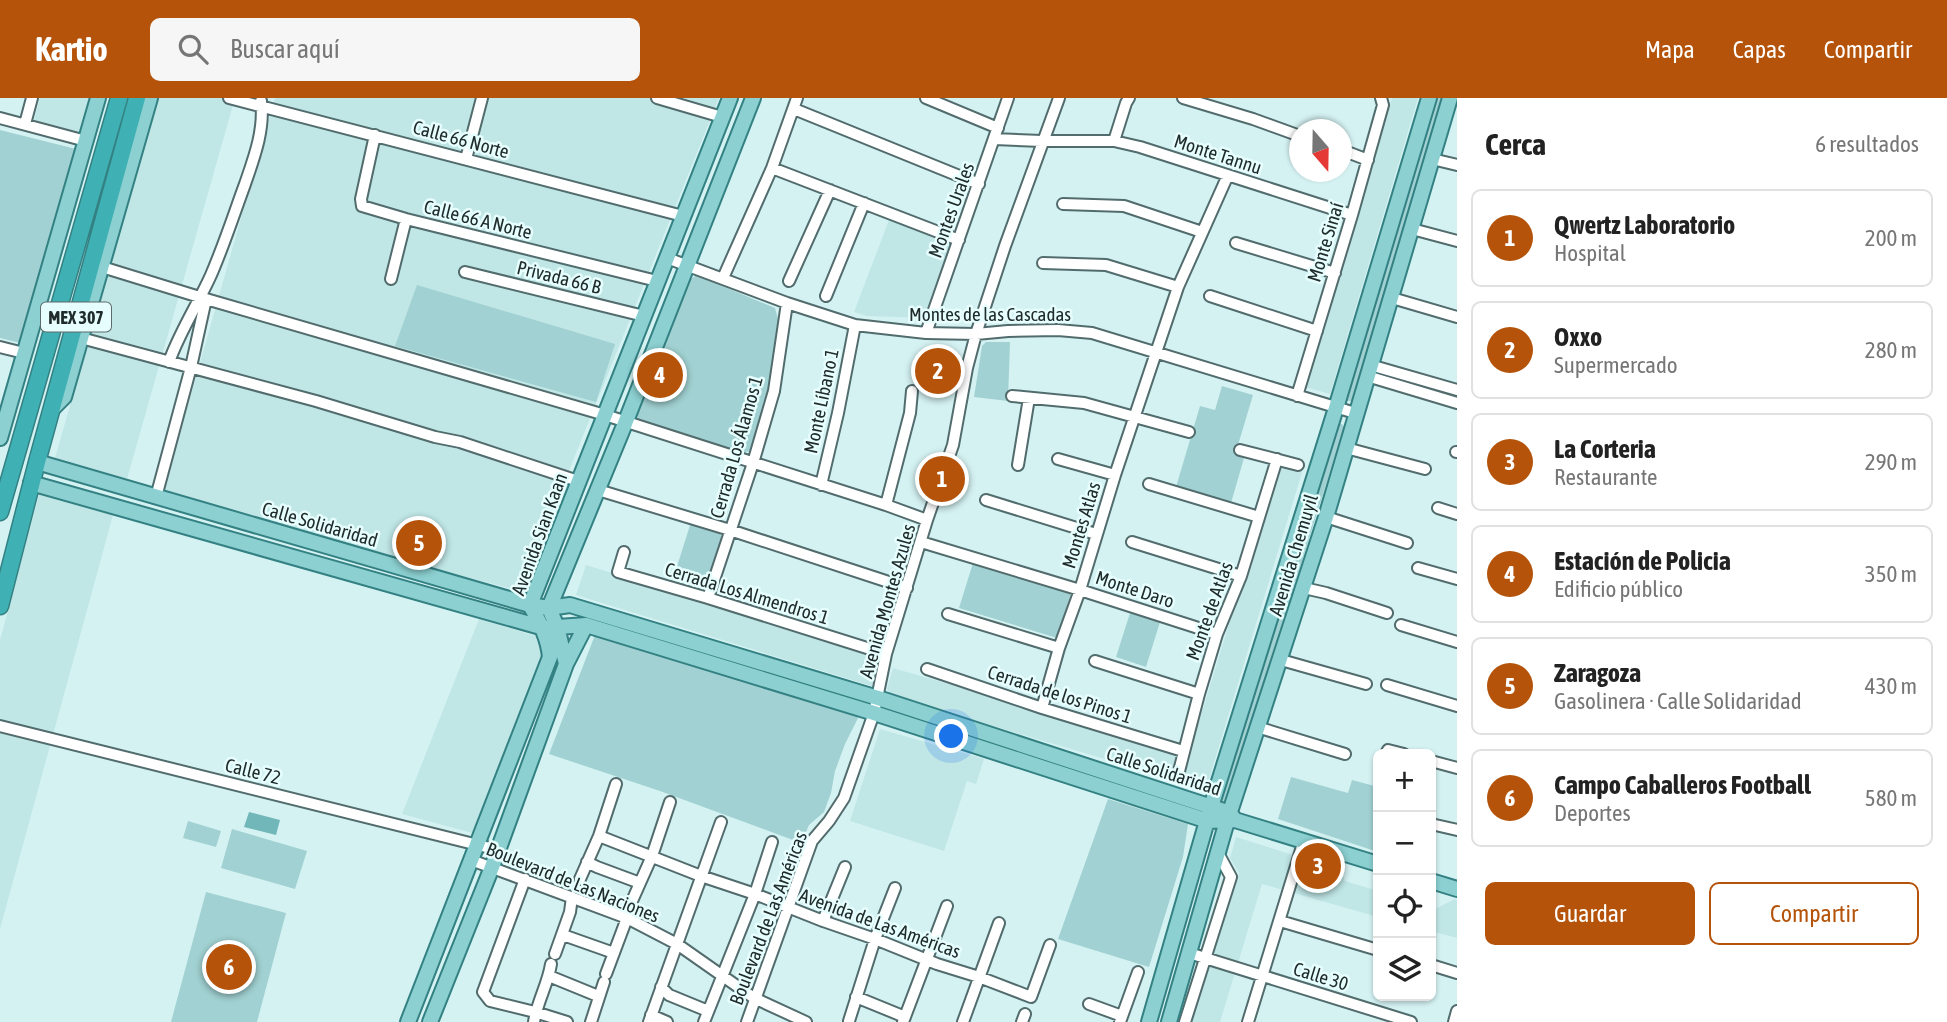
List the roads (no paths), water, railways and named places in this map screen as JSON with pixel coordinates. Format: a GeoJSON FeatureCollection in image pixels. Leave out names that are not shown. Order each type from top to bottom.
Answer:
{"type":"FeatureCollection","features":[{"type":"Feature","properties":{"kind":"highway"},"geometry":{"type":"LineString","coordinates":[[33,400],[30,384],[110,98]]}},
{"type":"Feature","properties":{"kind":"highway","name":"MEX 307"},"geometry":{"type":"LineString","coordinates":[[0,512],[119,98]]}},
{"type":"Feature","properties":{"kind":"highway","name":"MEX 307"},"geometry":{"type":"LineString","coordinates":[[0,606],[137,98]]}},
{"type":"Feature","properties":{"kind":"main road"},"geometry":{"type":"LineString","coordinates":[[1,428],[98,98]]}},
{"type":"Feature","properties":{"kind":"main road"},"geometry":{"type":"LineString","coordinates":[[52,410],[64,397],[150,98]]}},
{"type":"Feature","properties":{"kind":"main road","name":"Avenida Sian Kaan"},"geometry":{"type":"LineString","coordinates":[[566,664],[550,627],[530,605],[730,98]]}},
{"type":"Feature","properties":{"kind":"main road","name":"Avenida Sian Kaan"},"geometry":{"type":"LineString","coordinates":[[408,1022],[550,657],[549,608],[626,421],[752,98]]}},
{"type":"Feature","properties":{"kind":"main road","name":"Avenida Chemuyil"},"geometry":{"type":"LineString","coordinates":[[1149,1022],[1429,98]]}},
{"type":"Feature","properties":{"kind":"main road","name":"Avenida Chemuyil"},"geometry":{"type":"LineString","coordinates":[[1169,1022],[1257,727],[1326,517],[1450,98]]}},
{"type":"Feature","properties":{"kind":"main road","name":"Calle Solidaridad"},"geometry":{"type":"LineString","coordinates":[[37,462],[530,605],[549,608],[570,605],[1210,814],[1231,818],[1373,862]]}},
{"type":"Feature","properties":{"kind":"main road","name":"Calle Solidaridad"},"geometry":{"type":"LineString","coordinates":[[31,484],[550,627],[586,625],[876,706]]}},
{"type":"Feature","properties":{"kind":"main road"},"geometry":{"type":"LineString","coordinates":[[124,510],[131,489]]}},
{"type":"Feature","properties":{"kind":"main road"},"geometry":{"type":"LineString","coordinates":[[149,517],[156,497]]}},
{"type":"Feature","properties":{"kind":"main road"},"geometry":{"type":"LineString","coordinates":[[430,1022],[492,867],[566,664],[586,625]]}},
{"type":"Feature","properties":{"kind":"main road"},"geometry":{"type":"LineString","coordinates":[[1436,883],[1457,889]]}},
{"type":"Feature","properties":{"kind":"street"},"geometry":{"type":"LineString","coordinates":[[25,124],[32,98]]}},
{"type":"Feature","properties":{"kind":"street","name":"Calle 66 Norte"},"geometry":{"type":"LineString","coordinates":[[229,98],[261,102],[375,135],[683,216]]}},
{"type":"Feature","properties":{"kind":"street"},"geometry":{"type":"LineString","coordinates":[[466,159],[482,98]]}},
{"type":"Feature","properties":{"kind":"street"},"geometry":{"type":"LineString","coordinates":[[657,98],[722,117]]}},
{"type":"Feature","properties":{"kind":"street"},"geometry":{"type":"LineString","coordinates":[[926,98],[996,133]]}},
{"type":"Feature","properties":{"kind":"street","name":"Montes Urales"},"geometry":{"type":"LineString","coordinates":[[926,333],[1008,98]]}},
{"type":"Feature","properties":{"kind":"street","name":"Avenida Montes Azules"},"geometry":{"type":"LineString","coordinates":[[876,706],[886,654],[953,445],[976,334],[1059,98]]}},
{"type":"Feature","properties":{"kind":"street"},"geometry":{"type":"LineString","coordinates":[[1114,141],[1129,98]]}},
{"type":"Feature","properties":{"kind":"street"},"geometry":{"type":"LineString","coordinates":[[1183,98],[1289,132]]}},
{"type":"Feature","properties":{"kind":"street","name":"Monte Sinaí"},"geometry":{"type":"LineString","coordinates":[[1297,396],[1368,160],[1383,105],[1381,98]]}},
{"type":"Feature","properties":{"kind":"street"},"geometry":{"type":"LineString","coordinates":[[169,362],[177,341],[203,298],[221,251],[251,166],[261,126],[261,102]]}},
{"type":"Feature","properties":{"kind":"street"},"geometry":{"type":"LineString","coordinates":[[723,278],[772,168],[796,104],[886,147],[979,184]]}},
{"type":"Feature","properties":{"kind":"street"},"geometry":{"type":"LineString","coordinates":[[0,118],[86,141]]}},
{"type":"Feature","properties":{"kind":"street","name":"Monte Tannu"},"geometry":{"type":"LineString","coordinates":[[996,133],[1042,141],[1114,141],[1352,215]]}},
{"type":"Feature","properties":{"kind":"street","name":"Calle 66 A Norte"},"geometry":{"type":"LineString","coordinates":[[375,135],[360,203],[362,206],[657,281]]}},
{"type":"Feature","properties":{"kind":"street"},"geometry":{"type":"LineString","coordinates":[[1352,154],[1368,160]]}},
{"type":"Feature","properties":{"kind":"street"},"geometry":{"type":"LineString","coordinates":[[1432,159],[1457,165]]}},
{"type":"Feature","properties":{"kind":"street"},"geometry":{"type":"LineString","coordinates":[[772,168],[959,240]]}},
{"type":"Feature","properties":{"kind":"street"},"geometry":{"type":"LineString","coordinates":[[1156,352],[1178,286],[1228,175]]}},
{"type":"Feature","properties":{"kind":"street"},"geometry":{"type":"LineString","coordinates":[[789,281],[830,190]]}},
{"type":"Feature","properties":{"kind":"street"},"geometry":{"type":"LineString","coordinates":[[826,296],[864,203]]}},
{"type":"Feature","properties":{"kind":"street"},"geometry":{"type":"LineString","coordinates":[[1063,204],[1124,206],[1202,232]]}},
{"type":"Feature","properties":{"kind":"street"},"geometry":{"type":"LineString","coordinates":[[391,279],[406,219]]}},
{"type":"Feature","properties":{"kind":"street"},"geometry":{"type":"LineString","coordinates":[[1412,229],[1457,241]]}},
{"type":"Feature","properties":{"kind":"street"},"geometry":{"type":"LineString","coordinates":[[1236,243],[1335,273]]}},
{"type":"Feature","properties":{"kind":"street","name":"Montes de las Cascadas"},"geometry":{"type":"LineString","coordinates":[[667,258],[855,326],[926,333],[976,334],[1058,330],[1092,332],[1355,413]]}},
{"type":"Feature","properties":{"kind":"street"},"geometry":{"type":"LineString","coordinates":[[1043,263],[1106,264],[1178,286]]}},
{"type":"Feature","properties":{"kind":"street"},"geometry":{"type":"LineString","coordinates":[[102,267],[626,421],[927,520]]}},
{"type":"Feature","properties":{"kind":"street","name":"Privada 66 B"},"geometry":{"type":"LineString","coordinates":[[465,272],[644,316]]}},
{"type":"Feature","properties":{"kind":"street"},"geometry":{"type":"LineString","coordinates":[[1210,296],[1317,331]]}},
{"type":"Feature","properties":{"kind":"street"},"geometry":{"type":"LineString","coordinates":[[156,497],[191,367],[203,298]]}},
{"type":"Feature","properties":{"kind":"street"},"geometry":{"type":"LineString","coordinates":[[1392,299],[1457,317]]}},
{"type":"Feature","properties":{"kind":"street","name":"Cerrada Los Álamos 1"},"geometry":{"type":"LineString","coordinates":[[708,598],[774,391],[787,303]]}},
{"type":"Feature","properties":{"kind":"street","name":"Monte Líbano 1"},"geometry":{"type":"LineString","coordinates":[[821,485],[855,326]]}},
{"type":"Feature","properties":{"kind":"street"},"geometry":{"type":"LineString","coordinates":[[80,338],[316,401],[435,438],[460,442],[578,481]]}},
{"type":"Feature","properties":{"kind":"street"},"geometry":{"type":"LineString","coordinates":[[0,347],[24,353]]}},
{"type":"Feature","properties":{"kind":"street","name":"Montes Atlas"},"geometry":{"type":"LineString","coordinates":[[1042,708],[1059,648],[1156,352]]}},
{"type":"Feature","properties":{"kind":"street"},"geometry":{"type":"LineString","coordinates":[[1368,371],[1457,390]]}},
{"type":"Feature","properties":{"kind":"street"},"geometry":{"type":"LineString","coordinates":[[1368,371],[1457,403]]}},
{"type":"Feature","properties":{"kind":"street"},"geometry":{"type":"LineString","coordinates":[[886,505],[910,413],[912,391]]}},
{"type":"Feature","properties":{"kind":"street"},"geometry":{"type":"LineString","coordinates":[[1012,396],[1084,403],[1189,432]]}},
{"type":"Feature","properties":{"kind":"street"},"geometry":{"type":"LineString","coordinates":[[1018,465],[1029,398]]}},
{"type":"Feature","properties":{"kind":"street"},"geometry":{"type":"LineString","coordinates":[[1346,447],[1425,469]]}},
{"type":"Feature","properties":{"kind":"street"},"geometry":{"type":"LineString","coordinates":[[1240,450],[1298,465]]}},
{"type":"Feature","properties":{"kind":"street"},"geometry":{"type":"LineString","coordinates":[[1058,459],[1115,475]]}},
{"type":"Feature","properties":{"kind":"street","name":"Monte de Atlas"},"geometry":{"type":"LineString","coordinates":[[1178,775],[1217,634],[1241,576],[1277,460]]}},
{"type":"Feature","properties":{"kind":"street"},"geometry":{"type":"LineString","coordinates":[[1149,484],[1259,517]]}},
{"type":"Feature","properties":{"kind":"street"},"geometry":{"type":"LineString","coordinates":[[598,490],[907,588]]}},
{"type":"Feature","properties":{"kind":"street"},"geometry":{"type":"LineString","coordinates":[[986,500],[1096,534]]}},
{"type":"Feature","properties":{"kind":"street"},"geometry":{"type":"LineString","coordinates":[[1438,508],[1457,514]]}},
{"type":"Feature","properties":{"kind":"street"},"geometry":{"type":"LineString","coordinates":[[1326,517],[1407,543]]}},
{"type":"Feature","properties":{"kind":"street","name":"Monte Daro"},"geometry":{"type":"LineString","coordinates":[[921,542],[1217,634]]}},
{"type":"Feature","properties":{"kind":"street"},"geometry":{"type":"LineString","coordinates":[[1132,542],[1241,576]]}},
{"type":"Feature","properties":{"kind":"street","name":"Cerrada Los Almendros 1"},"geometry":{"type":"LineString","coordinates":[[624,552],[618,572],[886,654]]}},
{"type":"Feature","properties":{"kind":"street"},"geometry":{"type":"LineString","coordinates":[[1418,568],[1457,579]]}},
{"type":"Feature","properties":{"kind":"street"},"geometry":{"type":"LineString","coordinates":[[1304,588],[1387,613]]}},
{"type":"Feature","properties":{"kind":"street"},"geometry":{"type":"LineString","coordinates":[[948,614],[1059,648]]}},
{"type":"Feature","properties":{"kind":"street"},"geometry":{"type":"LineString","coordinates":[[1401,625],[1457,642]]}},
{"type":"Feature","properties":{"kind":"street"},"geometry":{"type":"LineString","coordinates":[[1281,660],[1366,684]]}},
{"type":"Feature","properties":{"kind":"street"},"geometry":{"type":"LineString","coordinates":[[1095,661],[1199,694]]}},
{"type":"Feature","properties":{"kind":"street","name":"Cerrada de los Pinos 1"},"geometry":{"type":"LineString","coordinates":[[927,669],[1183,751]]}},
{"type":"Feature","properties":{"kind":"street"},"geometry":{"type":"LineString","coordinates":[[1387,685],[1457,706]]}},
{"type":"Feature","properties":{"kind":"street","name":"Boulevard de Las Américas"},"geometry":{"type":"LineString","coordinates":[[747,1022],[812,841],[844,798],[876,706]]}},
{"type":"Feature","properties":{"kind":"street","name":"Calle 72"},"geometry":{"type":"LineString","coordinates":[[0,726],[498,850]]}},
{"type":"Feature","properties":{"kind":"street"},"geometry":{"type":"LineString","coordinates":[[1257,727],[1345,754]]}},
{"type":"Feature","properties":{"kind":"street"},"geometry":{"type":"LineString","coordinates":[[1436,762],[1457,768]]}},
{"type":"Feature","properties":{"kind":"street"},"geometry":{"type":"LineString","coordinates":[[580,879],[599,836],[616,784]]}},
{"type":"Feature","properties":{"kind":"street"},"geometry":{"type":"LineString","coordinates":[[632,901],[652,856],[670,802]]}},
{"type":"Feature","properties":{"kind":"street"},"geometry":{"type":"LineString","coordinates":[[667,1022],[650,1019],[721,822]]}},
{"type":"Feature","properties":{"kind":"street"},"geometry":{"type":"LineString","coordinates":[[1436,825],[1457,830]]}},
{"type":"Feature","properties":{"kind":"street","name":"Avenida de Las Américas"},"geometry":{"type":"LineString","coordinates":[[599,836],[1031,997],[1050,945]]}},
{"type":"Feature","properties":{"kind":"street"},"geometry":{"type":"LineString","coordinates":[[1248,1022],[1304,840]]}},
{"type":"Feature","properties":{"kind":"street"},"geometry":{"type":"LineString","coordinates":[[661,987],[669,995],[706,1017],[755,894],[772,842]]}},
{"type":"Feature","properties":{"kind":"street"},"geometry":{"type":"LineString","coordinates":[[1185,1022],[1231,877],[1218,853]]}},
{"type":"Feature","properties":{"kind":"street","name":"Boulevard de Las Naciones"},"geometry":{"type":"LineString","coordinates":[[471,860],[627,918],[677,944],[783,1017],[806,1022]]}},
{"type":"Feature","properties":{"kind":"street"},"geometry":{"type":"LineString","coordinates":[[587,862],[640,883]]}},
{"type":"Feature","properties":{"kind":"street"},"geometry":{"type":"LineString","coordinates":[[823,921],[845,867]]}},
{"type":"Feature","properties":{"kind":"street"},"geometry":{"type":"LineString","coordinates":[[525,879],[483,992],[490,1001],[534,1017],[567,1022]]}},
{"type":"Feature","properties":{"kind":"street"},"geometry":{"type":"LineString","coordinates":[[849,1021],[875,939],[895,888]]}},
{"type":"Feature","properties":{"kind":"street"},"geometry":{"type":"LineString","coordinates":[[534,1017],[563,936],[572,897]]}},
{"type":"Feature","properties":{"kind":"street"},"geometry":{"type":"LineString","coordinates":[[856,997],[904,1019],[947,906]]}},
{"type":"Feature","properties":{"kind":"street"},"geometry":{"type":"LineString","coordinates":[[590,1022],[627,918]]}},
{"type":"Feature","properties":{"kind":"street"},"geometry":{"type":"LineString","coordinates":[[1280,921],[1373,949]]}},
{"type":"Feature","properties":{"kind":"street"},"geometry":{"type":"LineString","coordinates":[[963,1022],[999,923]]}},
{"type":"Feature","properties":{"kind":"street"},"geometry":{"type":"LineString","coordinates":[[563,936],[614,953]]}},
{"type":"Feature","properties":{"kind":"street","name":"Calle 30"},"geometry":{"type":"LineString","coordinates":[[1189,953],[1411,1022]]}},
{"type":"Feature","properties":{"kind":"street"},"geometry":{"type":"LineString","coordinates":[[1436,967],[1457,973]]}},
{"type":"Feature","properties":{"kind":"street"},"geometry":{"type":"LineString","coordinates":[[1089,1004],[1121,1019],[1138,972]]}},
{"type":"Feature","properties":{"kind":"street"},"geometry":{"type":"LineString","coordinates":[[549,976],[598,996]]}},
{"type":"Feature","properties":{"kind":"street"},"geometry":{"type":"LineString","coordinates":[[1454,1022],[1457,1011]]}},
{"type":"Feature","properties":{"kind":"place","name":"Oxxo"},"geometry":{"type":"Point","coordinates":[938,371]}},
{"type":"Feature","properties":{"kind":"place","name":"Estación de Policia"},"geometry":{"type":"Point","coordinates":[660,375]}},
{"type":"Feature","properties":{"kind":"place","name":"Qwertz Laboratorio"},"geometry":{"type":"Point","coordinates":[942,479]}},
{"type":"Feature","properties":{"kind":"place","name":"Zaragoza"},"geometry":{"type":"Point","coordinates":[419,543]}},
{"type":"Feature","properties":{"kind":"place","name":"La Corteria"},"geometry":{"type":"Point","coordinates":[1318,866]}},
{"type":"Feature","properties":{"kind":"place","name":"Campo Caballeros Football"},"geometry":{"type":"Point","coordinates":[229,967]}}]}
